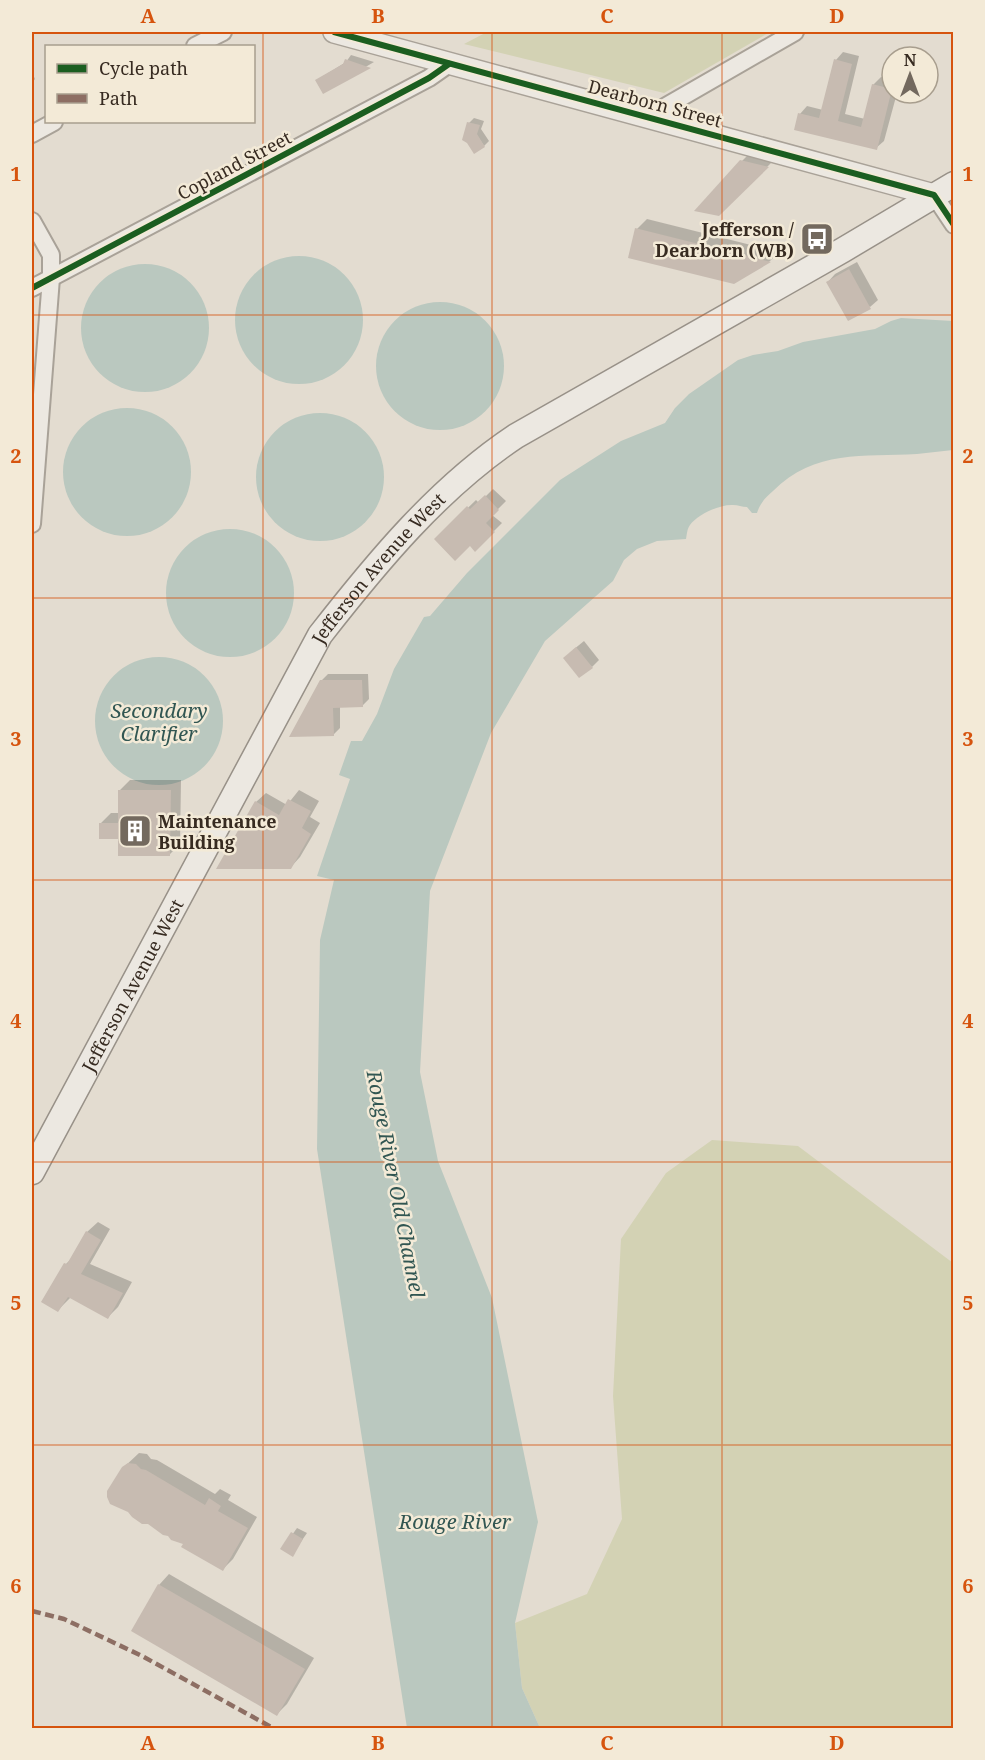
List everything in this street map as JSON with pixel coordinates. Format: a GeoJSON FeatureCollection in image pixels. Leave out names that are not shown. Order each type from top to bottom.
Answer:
{"type":"FeatureCollection","features":[{"type":"Feature","properties":{"kind":"main road","name":"Jefferson Avenue West"},"geometry":{"type":"LineString","coordinates":[[32,1172],[320,635],[368,573],[440,498],[483,458],[499,447],[843,250],[944,189]]}},
{"type":"Feature","properties":{"kind":"street"},"geometry":{"type":"LineString","coordinates":[[197,45],[223,32]]}},
{"type":"Feature","properties":{"kind":"street","name":"Dearborn Street"},"geometry":{"type":"LineString","coordinates":[[334,32],[649,116],[944,189]]}},
{"type":"Feature","properties":{"kind":"street"},"geometry":{"type":"LineString","coordinates":[[649,116],[795,32]]}},
{"type":"Feature","properties":{"kind":"street","name":"Copland Street"},"geometry":{"type":"LineString","coordinates":[[32,288],[418,84],[449,64]]}},
{"type":"Feature","properties":{"kind":"street"},"geometry":{"type":"LineString","coordinates":[[32,134],[52,123]]}},
{"type":"Feature","properties":{"kind":"street"},"geometry":{"type":"LineString","coordinates":[[944,189],[954,225]]}},
{"type":"Feature","properties":{"kind":"street"},"geometry":{"type":"LineString","coordinates":[[32,220],[51,255],[32,524]]}},
{"type":"Feature","properties":{"kind":"green space"},"geometry":{"type":"Polygon","coordinates":[[[487,32],[770,32],[664,93],[464,44],[487,32]]]}},
{"type":"Feature","properties":{"kind":"green space"},"geometry":{"type":"Polygon","coordinates":[[[712,1140],[798,1146],[953,1263],[953,1728],[540,1728],[522,1688],[515,1623],[587,1594],[622,1519],[613,1396],[621,1239],[666,1173],[712,1140]]]}},
{"type":"Feature","properties":{"kind":"water"},"geometry":{"type":"Polygon","coordinates":[[[299,256],[324,261],[344,275],[358,295],[363,320],[358,345],[344,365],[324,379],[299,384],[274,379],[254,365],[240,345],[235,320],[240,295],[254,275],[274,261],[299,256]]]}},
{"type":"Feature","properties":{"kind":"water"},"geometry":{"type":"Polygon","coordinates":[[[145,264],[170,269],[190,283],[204,303],[209,328],[204,353],[190,373],[170,387],[145,392],[120,387],[100,373],[86,353],[81,328],[86,303],[100,283],[120,269],[145,264]]]}},
{"type":"Feature","properties":{"kind":"water"},"geometry":{"type":"Polygon","coordinates":[[[440,302],[465,307],[485,321],[499,341],[504,366],[499,391],[485,411],[465,425],[440,430],[415,425],[395,411],[381,391],[376,366],[381,341],[395,321],[415,307],[440,302]]]}},
{"type":"Feature","properties":{"kind":"water","name":"Rouge River"},"geometry":{"type":"Polygon","coordinates":[[[901,318],[953,321],[953,450],[859,456],[823,462],[789,477],[766,498],[757,513],[752,513],[747,507],[722,506],[693,521],[688,528],[686,539],[657,541],[637,549],[624,560],[613,581],[545,641],[491,733],[430,891],[420,1072],[438,1161],[492,1298],[538,1522],[515,1623],[522,1688],[540,1728],[407,1728],[317,1149],[320,940],[334,880],[317,876],[350,779],[339,775],[351,741],[362,741],[377,714],[394,669],[424,617],[430,616],[467,573],[560,480],[621,441],[665,423],[675,408],[689,394],[738,360],[778,351],[803,342],[875,329],[901,318]]]}},
{"type":"Feature","properties":{"kind":"water"},"geometry":{"type":"Polygon","coordinates":[[[127,408],[152,413],[172,427],[186,447],[191,472],[186,497],[172,517],[152,531],[127,536],[102,531],[82,517],[68,497],[63,472],[68,447],[82,427],[102,413],[127,408]]]}},
{"type":"Feature","properties":{"kind":"water"},"geometry":{"type":"Polygon","coordinates":[[[320,413],[345,418],[365,432],[379,452],[384,477],[379,502],[365,522],[345,536],[320,541],[295,536],[275,522],[261,502],[256,477],[261,452],[275,432],[295,418],[320,413]]]}},
{"type":"Feature","properties":{"kind":"water","name":"Secondary Clarifier"},"geometry":{"type":"Polygon","coordinates":[[[230,529],[255,534],[275,548],[289,568],[294,593],[289,618],[275,638],[255,652],[230,657],[205,652],[185,638],[171,618],[166,593],[171,568],[185,548],[205,534],[230,529]]]}},
{"type":"Feature","properties":{"kind":"water","name":"Secondary Clarifier"},"geometry":{"type":"Polygon","coordinates":[[[159,657],[184,662],[204,676],[218,696],[223,721],[218,746],[204,766],[184,780],[159,785],[134,780],[114,766],[100,746],[95,721],[100,696],[114,676],[134,662],[159,657]]]}},
{"type":"Feature","properties":{"kind":"building"},"geometry":{"type":"Polygon","coordinates":[[[345,59],[371,68],[323,94],[315,80],[343,64],[345,59]]]}},
{"type":"Feature","properties":{"kind":"building"},"geometry":{"type":"Polygon","coordinates":[[[834,59],[852,64],[838,121],[861,127],[872,84],[880,86],[880,105],[888,105],[877,150],[794,130],[798,113],[819,118],[834,59]]]}},
{"type":"Feature","properties":{"kind":"building"},"geometry":{"type":"Polygon","coordinates":[[[467,122],[480,125],[477,134],[485,147],[474,154],[467,143],[462,140],[467,122]]]}},
{"type":"Feature","properties":{"kind":"building"},"geometry":{"type":"Polygon","coordinates":[[[740,160],[769,167],[719,216],[694,211],[740,160]]]}},
{"type":"Feature","properties":{"kind":"building"},"geometry":{"type":"Polygon","coordinates":[[[635,228],[771,262],[734,284],[628,258],[635,228]]]}},
{"type":"Feature","properties":{"kind":"building"},"geometry":{"type":"Polygon","coordinates":[[[849,269],[871,309],[848,321],[826,282],[849,269]]]}},
{"type":"Feature","properties":{"kind":"building"},"geometry":{"type":"Polygon","coordinates":[[[485,495],[499,510],[486,523],[495,532],[475,552],[470,546],[455,561],[434,539],[467,506],[470,509],[485,495]]]}},
{"type":"Feature","properties":{"kind":"building"},"geometry":{"type":"Polygon","coordinates":[[[576,647],[593,668],[579,678],[563,658],[576,647]]]}},
{"type":"Feature","properties":{"kind":"building"},"geometry":{"type":"Polygon","coordinates":[[[320,680],[362,680],[363,707],[333,708],[334,736],[289,737],[320,680]]]}},
{"type":"Feature","properties":{"kind":"building","name":"Maintenance Building"},"geometry":{"type":"Polygon","coordinates":[[[118,790],[171,790],[170,856],[118,856],[118,839],[99,839],[99,823],[118,823],[118,790]]]}},
{"type":"Feature","properties":{"kind":"building"},"geometry":{"type":"Polygon","coordinates":[[[288,799],[311,811],[302,828],[311,834],[291,869],[216,869],[255,801],[279,815],[288,799]]]}},
{"type":"Feature","properties":{"kind":"building"},"geometry":{"type":"Polygon","coordinates":[[[86,1231],[101,1240],[81,1274],[123,1293],[108,1319],[68,1297],[58,1312],[41,1302],[86,1231]]]}},
{"type":"Feature","properties":{"kind":"building"},"geometry":{"type":"Polygon","coordinates":[[[128,1463],[136,1464],[205,1505],[209,1498],[221,1506],[218,1511],[248,1528],[223,1571],[181,1547],[183,1544],[171,1540],[148,1524],[142,1524],[128,1512],[110,1504],[107,1491],[122,1467],[128,1463]]]}},
{"type":"Feature","properties":{"kind":"building"},"geometry":{"type":"Polygon","coordinates":[[[291,1532],[303,1539],[293,1557],[280,1549],[291,1532]]]}},
{"type":"Feature","properties":{"kind":"building"},"geometry":{"type":"Polygon","coordinates":[[[158,1584],[305,1669],[277,1716],[131,1631],[158,1584]]]}},
{"type":"Feature","properties":{"kind":"marked path"},"geometry":{"type":"LineString","coordinates":[[32,1611],[64,1619],[142,1656],[273,1728]]}},
{"type":"Feature","properties":{"kind":"cycle path"},"geometry":{"type":"LineString","coordinates":[[334,32],[934,195],[954,225]]}},
{"type":"Feature","properties":{"kind":"cycle path"},"geometry":{"type":"LineString","coordinates":[[32,288],[429,78],[449,64]]}},
{"type":"Feature","properties":{"kind":"place","name":"Jefferson / Dearborn (WB)"},"geometry":{"type":"Point","coordinates":[817,239]}},
{"type":"Feature","properties":{"kind":"place","name":"Maintenance Building"},"geometry":{"type":"Point","coordinates":[135,831]}},
{"type":"Feature","properties":{"kind":"water label","name":"Rouge River Old Channel"},"geometry":{"type":"Point","coordinates":[396,1184]}}]}
